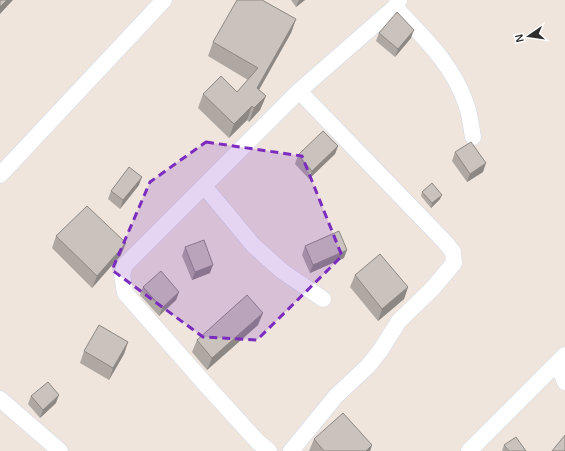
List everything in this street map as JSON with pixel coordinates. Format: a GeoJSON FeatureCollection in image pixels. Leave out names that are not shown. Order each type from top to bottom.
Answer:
{"type":"FeatureCollection","features":[{"type":"Feature","properties":{"kind":"street"},"geometry":{"type":"LineString","coordinates":[[0,175],[164,0]]}},
{"type":"Feature","properties":{"kind":"street"},"geometry":{"type":"LineString","coordinates":[[260,448],[125,293],[122,275],[125,265],[299,91],[397,4],[434,48],[454,76],[466,104],[474,137]]}},
{"type":"Feature","properties":{"kind":"street"},"geometry":{"type":"LineString","coordinates":[[291,451],[336,396],[368,366],[399,321],[433,288],[454,263],[453,252],[445,242],[299,91]]}},
{"type":"Feature","properties":{"kind":"street"},"geometry":{"type":"LineString","coordinates":[[204,186],[253,245],[282,271],[323,299]]}},
{"type":"Feature","properties":{"kind":"street"},"geometry":{"type":"LineString","coordinates":[[561,359],[565,382]]}},
{"type":"Feature","properties":{"kind":"street"},"geometry":{"type":"LineString","coordinates":[[469,451],[561,359]]}},
{"type":"Feature","properties":{"kind":"street"},"geometry":{"type":"LineString","coordinates":[[0,399],[60,451]]}},
{"type":"Feature","properties":{"kind":"highlighted area"},"geometry":{"type":"Polygon","coordinates":[[[206,142],[302,156],[342,256],[257,340],[203,337],[112,270],[150,182],[206,142]]]}},
{"type":"Feature","properties":{"kind":"building"},"geometry":{"type":"Polygon","coordinates":[[[0,0],[7,0],[0,7],[0,0]]]}},
{"type":"Feature","properties":{"kind":"building"},"geometry":{"type":"Polygon","coordinates":[[[237,0],[262,0],[296,19],[257,88],[266,96],[254,108],[252,106],[234,124],[203,94],[221,76],[237,92],[258,68],[213,42],[237,0]]]}},
{"type":"Feature","properties":{"kind":"building"},"geometry":{"type":"Polygon","coordinates":[[[397,12],[414,30],[398,49],[379,33],[397,12]]]}},
{"type":"Feature","properties":{"kind":"building"},"geometry":{"type":"Polygon","coordinates":[[[323,131],[338,146],[312,171],[298,155],[323,131]]]}},
{"type":"Feature","properties":{"kind":"building"},"geometry":{"type":"Polygon","coordinates":[[[471,142],[486,163],[470,174],[455,152],[471,142]]]}},
{"type":"Feature","properties":{"kind":"building"},"geometry":{"type":"Polygon","coordinates":[[[129,167],[142,177],[123,200],[111,191],[129,167]]]}},
{"type":"Feature","properties":{"kind":"building"},"geometry":{"type":"Polygon","coordinates":[[[432,183],[442,195],[432,203],[422,192],[432,183]]]}},
{"type":"Feature","properties":{"kind":"building"},"geometry":{"type":"Polygon","coordinates":[[[87,206],[126,243],[97,276],[56,236],[87,206]]]}},
{"type":"Feature","properties":{"kind":"building"},"geometry":{"type":"Polygon","coordinates":[[[339,231],[347,250],[313,265],[305,246],[339,231]]]}},
{"type":"Feature","properties":{"kind":"building"},"geometry":{"type":"Polygon","coordinates":[[[204,240],[213,265],[195,272],[185,247],[204,240]]]}},
{"type":"Feature","properties":{"kind":"building"},"geometry":{"type":"Polygon","coordinates":[[[380,254],[408,287],[382,309],[355,275],[380,254]]]}},
{"type":"Feature","properties":{"kind":"building"},"geometry":{"type":"Polygon","coordinates":[[[161,271],[179,292],[162,308],[143,287],[161,271]]]}},
{"type":"Feature","properties":{"kind":"building"},"geometry":{"type":"Polygon","coordinates":[[[247,295],[263,313],[212,358],[197,340],[247,295]]]}},
{"type":"Feature","properties":{"kind":"building"},"geometry":{"type":"Polygon","coordinates":[[[99,325],[128,342],[113,368],[84,351],[99,325]]]}},
{"type":"Feature","properties":{"kind":"building"},"geometry":{"type":"Polygon","coordinates":[[[48,382],[59,395],[43,410],[31,396],[48,382]]]}},
{"type":"Feature","properties":{"kind":"building"},"geometry":{"type":"Polygon","coordinates":[[[343,413],[372,445],[366,451],[324,451],[314,439],[343,413]]]}},
{"type":"Feature","properties":{"kind":"building"},"geometry":{"type":"Polygon","coordinates":[[[565,435],[565,451],[552,451],[565,435]]]}},
{"type":"Feature","properties":{"kind":"building"},"geometry":{"type":"Polygon","coordinates":[[[516,437],[526,451],[509,451],[504,445],[516,437]]]}}]}
